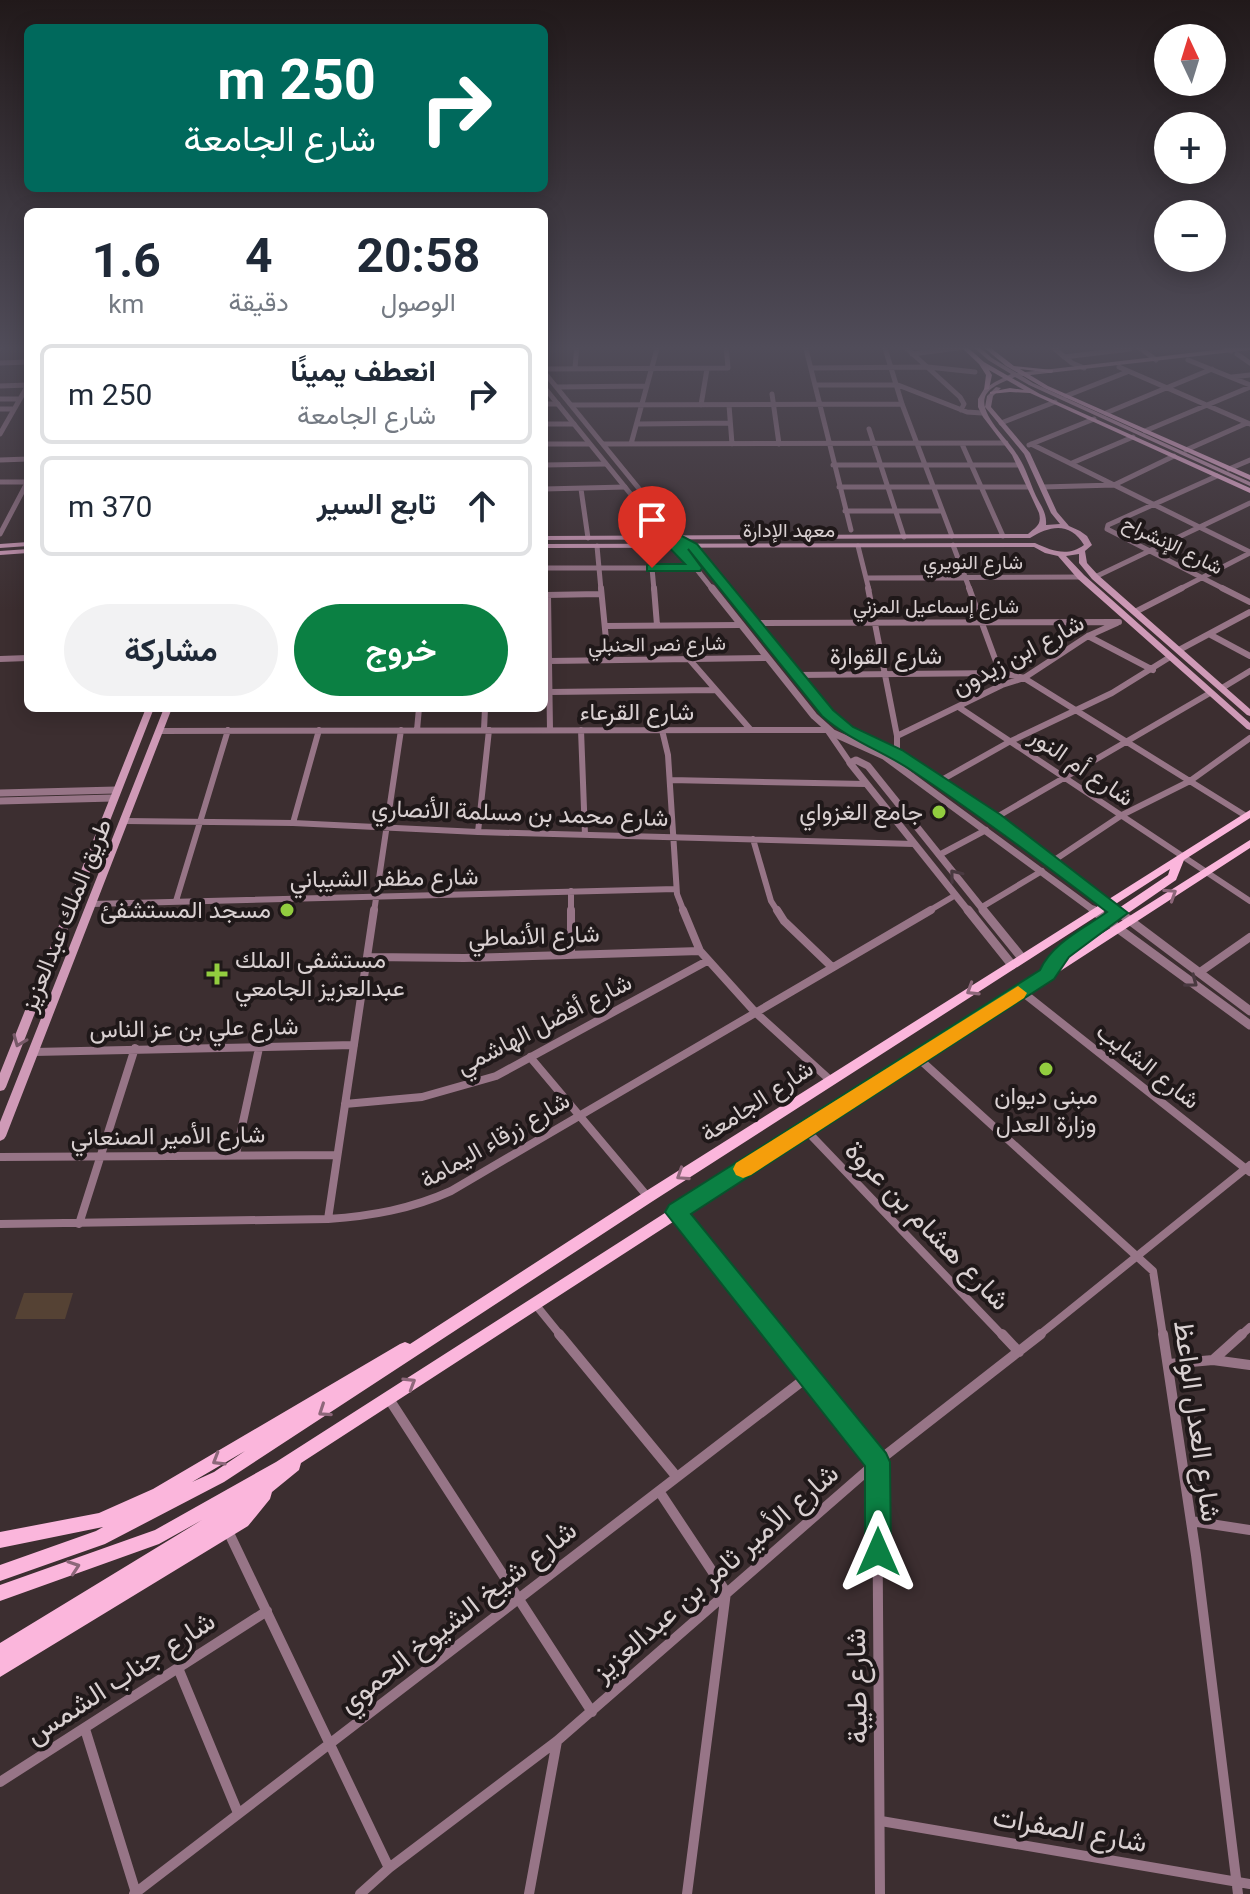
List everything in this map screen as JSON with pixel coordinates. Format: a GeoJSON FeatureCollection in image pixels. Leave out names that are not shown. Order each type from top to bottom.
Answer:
{"type":"FeatureCollection","features":[{"type":"Feature","properties":{"kind":"main road"},"geometry":{"type":"LineString","coordinates":[[998,433],[1019,465],[1044,519],[1041,528],[1067,528],[1080,533],[1087,541],[1082,552],[1083,563],[1095,577],[1250,713]]}},
{"type":"Feature","properties":{"kind":"main road"},"geometry":{"type":"LineString","coordinates":[[1011,433],[1023,447],[1056,516],[1067,528]]}},
{"type":"Feature","properties":{"kind":"main road"},"geometry":{"type":"LineString","coordinates":[[1125,433],[1250,491]]}},
{"type":"Feature","properties":{"kind":"main road"},"geometry":{"type":"LineString","coordinates":[[1140,433],[1250,481]]}},
{"type":"Feature","properties":{"kind":"main road"},"geometry":{"type":"LineString","coordinates":[[1150,433],[1250,481]]}},
{"type":"Feature","properties":{"kind":"main road","name":"معهد الإدارة"},"geometry":{"type":"LineString","coordinates":[[548,546],[862,536],[1030,536],[1041,528]]}},
{"type":"Feature","properties":{"kind":"main road"},"geometry":{"type":"LineString","coordinates":[[548,538],[667,539]]}},
{"type":"Feature","properties":{"kind":"main road","name":"معهد الإدارة"},"geometry":{"type":"LineString","coordinates":[[679,543],[692,547],[1035,545],[1061,555]]}},
{"type":"Feature","properties":{"kind":"main road"},"geometry":{"type":"LineString","coordinates":[[0,550],[24,548]]}},
{"type":"Feature","properties":{"kind":"main road"},"geometry":{"type":"LineString","coordinates":[[1061,555],[1082,552]]}},
{"type":"Feature","properties":{"kind":"main road"},"geometry":{"type":"LineString","coordinates":[[1061,555],[1124,621],[1250,727]]}},
{"type":"Feature","properties":{"kind":"main road","name":"طريق الملك عبدالعزيز"},"geometry":{"type":"LineString","coordinates":[[0,1087],[148,712]]}},
{"type":"Feature","properties":{"kind":"main road"},"geometry":{"type":"LineString","coordinates":[[123,774],[127,780],[138,776],[165,712]]}},
{"type":"Feature","properties":{"kind":"main road","name":"طريق الملك عبدالعزيز"},"geometry":{"type":"LineString","coordinates":[[0,1136],[166,712]]}},
{"type":"Feature","properties":{"kind":"main road","name":"شارع الجامعة"},"geometry":{"type":"LineString","coordinates":[[321,1440],[1047,974],[1119,916],[1181,858],[1248,815]]}},
{"type":"Feature","properties":{"kind":"main road","name":"شارع الجامعة"},"geometry":{"type":"LineString","coordinates":[[0,1573],[99,1538],[219,1477],[1095,911],[1119,916],[1206,872],[1250,843]]}},
{"type":"Feature","properties":{"kind":"main road"},"geometry":{"type":"LineString","coordinates":[[1047,974],[1057,957],[1107,920],[1119,916]]}},
{"type":"Feature","properties":{"kind":"main road"},"geometry":{"type":"LineString","coordinates":[[0,1540],[100,1521],[158,1494],[221,1459],[305,1405],[479,1308]]}},
{"type":"Feature","properties":{"kind":"main road"},"geometry":{"type":"LineString","coordinates":[[0,1669],[242,1520],[277,1480],[321,1440]]}},
{"type":"Feature","properties":{"kind":"main road"},"geometry":{"type":"LineString","coordinates":[[0,1593],[159,1536],[281,1467],[321,1440]]}},
{"type":"Feature","properties":{"kind":"main road"},"geometry":{"type":"LineString","coordinates":[[0,1652],[177,1546],[277,1480]]}},
{"type":"Feature","properties":{"kind":"street"},"geometry":{"type":"LineString","coordinates":[[581,433],[667,539],[679,543]]}},
{"type":"Feature","properties":{"kind":"street"},"geometry":{"type":"LineString","coordinates":[[595,433],[695,568],[824,726],[954,896],[1017,961]]}},
{"type":"Feature","properties":{"kind":"street"},"geometry":{"type":"LineString","coordinates":[[631,444],[635,433]]}},
{"type":"Feature","properties":{"kind":"street"},"geometry":{"type":"LineString","coordinates":[[731,433],[732,444]]}},
{"type":"Feature","properties":{"kind":"street"},"geometry":{"type":"LineString","coordinates":[[778,433],[779,444]]}},
{"type":"Feature","properties":{"kind":"street"},"geometry":{"type":"LineString","coordinates":[[825,433],[851,530],[862,536]]}},
{"type":"Feature","properties":{"kind":"street"},"geometry":{"type":"LineString","coordinates":[[870,433],[904,537]]}},
{"type":"Feature","properties":{"kind":"street"},"geometry":{"type":"LineString","coordinates":[[913,433],[952,536]]}},
{"type":"Feature","properties":{"kind":"street"},"geometry":{"type":"LineString","coordinates":[[1023,447],[1058,433]]}},
{"type":"Feature","properties":{"kind":"street"},"geometry":{"type":"LineString","coordinates":[[1186,450],[1225,433]]}},
{"type":"Feature","properties":{"kind":"street"},"geometry":{"type":"LineString","coordinates":[[1072,463],[1133,437]]}},
{"type":"Feature","properties":{"kind":"street"},"geometry":{"type":"LineString","coordinates":[[603,444],[1006,443]]}},
{"type":"Feature","properties":{"kind":"street"},"geometry":{"type":"LineString","coordinates":[[548,444],[589,444]]}},
{"type":"Feature","properties":{"kind":"street"},"geometry":{"type":"LineString","coordinates":[[962,444],[1003,536]]}},
{"type":"Feature","properties":{"kind":"street"},"geometry":{"type":"LineString","coordinates":[[1031,444],[1250,553]]}},
{"type":"Feature","properties":{"kind":"street"},"geometry":{"type":"LineString","coordinates":[[1043,487],[1114,485],[1174,456]]}},
{"type":"Feature","properties":{"kind":"street"},"geometry":{"type":"LineString","coordinates":[[0,460],[24,459]]}},
{"type":"Feature","properties":{"kind":"street"},"geometry":{"type":"LineString","coordinates":[[1229,469],[1250,460]]}},
{"type":"Feature","properties":{"kind":"street"},"geometry":{"type":"LineString","coordinates":[[548,465],[606,464]]}},
{"type":"Feature","properties":{"kind":"street"},"geometry":{"type":"LineString","coordinates":[[833,465],[1019,465]]}},
{"type":"Feature","properties":{"kind":"street","name":"شارع الإنشراح"},"geometry":{"type":"LineString","coordinates":[[1217,476],[1106,528],[1250,602]]}},
{"type":"Feature","properties":{"kind":"street"},"geometry":{"type":"LineString","coordinates":[[0,482],[24,481]]}},
{"type":"Feature","properties":{"kind":"street"},"geometry":{"type":"LineString","coordinates":[[548,489],[625,487]]}},
{"type":"Feature","properties":{"kind":"street"},"geometry":{"type":"LineString","coordinates":[[839,487],[1029,487]]}},
{"type":"Feature","properties":{"kind":"street"},"geometry":{"type":"LineString","coordinates":[[0,534],[24,489]]}},
{"type":"Feature","properties":{"kind":"street"},"geometry":{"type":"LineString","coordinates":[[581,489],[588,538]]}},
{"type":"Feature","properties":{"kind":"street"},"geometry":{"type":"LineString","coordinates":[[1095,577],[1250,503]]}},
{"type":"Feature","properties":{"kind":"street"},"geometry":{"type":"LineString","coordinates":[[845,511],[941,511]]}},
{"type":"Feature","properties":{"kind":"street"},"geometry":{"type":"LineString","coordinates":[[841,537],[851,530]]}},
{"type":"Feature","properties":{"kind":"street"},"geometry":{"type":"LineString","coordinates":[[953,545],[1001,673],[1002,685]]}},
{"type":"Feature","properties":{"kind":"street"},"geometry":{"type":"LineString","coordinates":[[597,546],[608,660]]}},
{"type":"Feature","properties":{"kind":"street"},"geometry":{"type":"LineString","coordinates":[[858,546],[877,622],[897,736],[897,753]]}},
{"type":"Feature","properties":{"kind":"street"},"geometry":{"type":"LineString","coordinates":[[692,547],[828,713],[847,731],[897,753],[995,818],[1053,861],[1250,1025]]}},
{"type":"Feature","properties":{"kind":"street"},"geometry":{"type":"LineString","coordinates":[[1135,612],[1250,553]]}},
{"type":"Feature","properties":{"kind":"street"},"geometry":{"type":"LineString","coordinates":[[548,568],[695,568]]}},
{"type":"Feature","properties":{"kind":"street"},"geometry":{"type":"LineString","coordinates":[[652,568],[657,625]]}},
{"type":"Feature","properties":{"kind":"street","name":"شارع النويري"},"geometry":{"type":"LineString","coordinates":[[866,578],[1081,577]]}},
{"type":"Feature","properties":{"kind":"street"},"geometry":{"type":"LineString","coordinates":[[548,595],[600,594]]}},
{"type":"Feature","properties":{"kind":"street"},"geometry":{"type":"LineString","coordinates":[[1179,650],[1250,612]]}},
{"type":"Feature","properties":{"kind":"street","name":"شارع إسماعيل المزني"},"geometry":{"type":"LineString","coordinates":[[754,623],[1124,621]]}},
{"type":"Feature","properties":{"kind":"street","name":"شارع ابن زيدون"},"geometry":{"type":"LineString","coordinates":[[897,736],[1002,685],[1024,678],[1088,636],[1124,621]]}},
{"type":"Feature","properties":{"kind":"street"},"geometry":{"type":"LineString","coordinates":[[605,626],[740,625]]}},
{"type":"Feature","properties":{"kind":"street"},"geometry":{"type":"LineString","coordinates":[[1209,634],[1250,656]]}},
{"type":"Feature","properties":{"kind":"street"},"geometry":{"type":"LineString","coordinates":[[1088,636],[1153,670]]}},
{"type":"Feature","properties":{"kind":"street"},"geometry":{"type":"LineString","coordinates":[[548,650],[550,730]]}},
{"type":"Feature","properties":{"kind":"street"},"geometry":{"type":"LineString","coordinates":[[938,782],[1010,741],[1078,711],[1153,670],[1170,657]]}},
{"type":"Feature","properties":{"kind":"street"},"geometry":{"type":"LineString","coordinates":[[0,659],[24,658]]}},
{"type":"Feature","properties":{"kind":"street","name":"شارع نصر الحنبلي"},"geometry":{"type":"LineString","coordinates":[[549,661],[766,658]]}},
{"type":"Feature","properties":{"kind":"street"},"geometry":{"type":"LineString","coordinates":[[689,659],[750,729]]}},
{"type":"Feature","properties":{"kind":"street"},"geometry":{"type":"LineString","coordinates":[[1222,688],[1250,671]]}},
{"type":"Feature","properties":{"kind":"street","name":"شارع القوارة"},"geometry":{"type":"LineString","coordinates":[[796,675],[1001,673],[1024,678],[1248,815]]}},
{"type":"Feature","properties":{"kind":"street"},"geometry":{"type":"LineString","coordinates":[[549,692],[715,690]]}},
{"type":"Feature","properties":{"kind":"street"},"geometry":{"type":"LineString","coordinates":[[995,818],[1210,693]]}},
{"type":"Feature","properties":{"kind":"street","name":"شارع أم النور"},"geometry":{"type":"LineString","coordinates":[[960,708],[1206,872]]}},
{"type":"Feature","properties":{"kind":"street"},"geometry":{"type":"LineString","coordinates":[[417,730],[419,712]]}},
{"type":"Feature","properties":{"kind":"street"},"geometry":{"type":"LineString","coordinates":[[478,832],[485,712]]}},
{"type":"Feature","properties":{"kind":"street"},"geometry":{"type":"LineString","coordinates":[[824,726],[884,756],[1107,920]]}},
{"type":"Feature","properties":{"kind":"street","name":"شارع القرعاء"},"geometry":{"type":"LineString","coordinates":[[160,731],[662,730],[824,726]]}},
{"type":"Feature","properties":{"kind":"street"},"geometry":{"type":"LineString","coordinates":[[176,901],[228,730]]}},
{"type":"Feature","properties":{"kind":"street"},"geometry":{"type":"LineString","coordinates":[[293,823],[319,730]]}},
{"type":"Feature","properties":{"kind":"street"},"geometry":{"type":"LineString","coordinates":[[328,1219],[401,730]]}},
{"type":"Feature","properties":{"kind":"street"},"geometry":{"type":"LineString","coordinates":[[581,730],[585,835]]}},
{"type":"Feature","properties":{"kind":"street"},"geometry":{"type":"LineString","coordinates":[[662,730],[670,780],[676,889],[683,914],[700,951],[755,1012],[830,1080]]}},
{"type":"Feature","properties":{"kind":"street"},"geometry":{"type":"LineString","coordinates":[[1053,861],[1122,815],[1190,781],[1250,738]]}},
{"type":"Feature","properties":{"kind":"street"},"geometry":{"type":"LineString","coordinates":[[850,763],[856,760],[868,766],[982,907],[1017,961]]}},
{"type":"Feature","properties":{"kind":"street"},"geometry":{"type":"LineString","coordinates":[[670,780],[866,784]]}},
{"type":"Feature","properties":{"kind":"street"},"geometry":{"type":"LineString","coordinates":[[0,793],[114,794]]}},
{"type":"Feature","properties":{"kind":"street"},"geometry":{"type":"LineString","coordinates":[[0,801],[114,794]]}},
{"type":"Feature","properties":{"kind":"street"},"geometry":{"type":"LineString","coordinates":[[885,807],[897,803]]}},
{"type":"Feature","properties":{"kind":"street","name":"شارع محمد بن مسلمة الأنصاري"},"geometry":{"type":"LineString","coordinates":[[125,821],[293,823],[478,832],[914,844]]}},
{"type":"Feature","properties":{"kind":"street"},"geometry":{"type":"LineString","coordinates":[[939,855],[986,830]]}},
{"type":"Feature","properties":{"kind":"street"},"geometry":{"type":"LineString","coordinates":[[753,839],[771,901],[784,921],[832,967]]}},
{"type":"Feature","properties":{"kind":"street"},"geometry":{"type":"LineString","coordinates":[[982,907],[1042,871]]}},
{"type":"Feature","properties":{"kind":"street"},"geometry":{"type":"LineString","coordinates":[[1206,872],[1250,901]]}},
{"type":"Feature","properties":{"kind":"street","name":"شارع مظفر الشيباني"},"geometry":{"type":"LineString","coordinates":[[92,904],[676,889]]}},
{"type":"Feature","properties":{"kind":"street"},"geometry":{"type":"LineString","coordinates":[[571,891],[571,955]]}},
{"type":"Feature","properties":{"kind":"street","name":"شارع زرقاء اليمامة"},"geometry":{"type":"LineString","coordinates":[[0,1224],[328,1219],[414,1208],[451,1191],[954,896]]}},
{"type":"Feature","properties":{"kind":"street"},"geometry":{"type":"LineString","coordinates":[[1119,916],[1250,1011]]}},
{"type":"Feature","properties":{"kind":"street"},"geometry":{"type":"LineString","coordinates":[[1200,972],[1250,937]]}},
{"type":"Feature","properties":{"kind":"street","name":"شارع الأنماطي"},"geometry":{"type":"LineString","coordinates":[[369,957],[700,951]]}},
{"type":"Feature","properties":{"kind":"street","name":"شارع أفضل الهاشمي"},"geometry":{"type":"LineString","coordinates":[[345,1104],[422,1099],[496,1076],[707,961]]}},
{"type":"Feature","properties":{"kind":"street","name":"شارع الشايب"},"geometry":{"type":"LineString","coordinates":[[1021,991],[1249,1168]]}},
{"type":"Feature","properties":{"kind":"street","name":"شارع علي بن عز الناس"},"geometry":{"type":"LineString","coordinates":[[34,1052],[354,1045]]}},
{"type":"Feature","properties":{"kind":"street"},"geometry":{"type":"LineString","coordinates":[[79,1224],[135,1048]]}},
{"type":"Feature","properties":{"kind":"street"},"geometry":{"type":"LineString","coordinates":[[236,1154],[259,1048]]}},
{"type":"Feature","properties":{"kind":"street"},"geometry":{"type":"LineString","coordinates":[[530,1057],[648,1197]]}},
{"type":"Feature","properties":{"kind":"street","name":"شارع العدل الواعظ"},"geometry":{"type":"LineString","coordinates":[[917,1057],[1153,1271],[1191,1521],[1237,1888]]}},
{"type":"Feature","properties":{"kind":"street","name":"شارع هشام بن عروة"},"geometry":{"type":"LineString","coordinates":[[805,1129],[1019,1352]]}},
{"type":"Feature","properties":{"kind":"street","name":"شارع الأمير الصنعاني"},"geometry":{"type":"LineString","coordinates":[[0,1157],[337,1155]]}},
{"type":"Feature","properties":{"kind":"street","name":"شارع الأمير ثامر بن عبدالعزيز"},"geometry":{"type":"LineString","coordinates":[[360,1894],[389,1868],[592,1712],[877,1462],[1249,1168]]}},
{"type":"Feature","properties":{"kind":"street"},"geometry":{"type":"LineString","coordinates":[[676,1212],[877,1462]]}},
{"type":"Feature","properties":{"kind":"street"},"geometry":{"type":"LineString","coordinates":[[535,1304],[676,1476]]}},
{"type":"Feature","properties":{"kind":"street"},"geometry":{"type":"LineString","coordinates":[[1213,1360],[1250,1327]]}},
{"type":"Feature","properties":{"kind":"street"},"geometry":{"type":"LineString","coordinates":[[1169,1364],[1213,1360],[1250,1365]]}},
{"type":"Feature","properties":{"kind":"street","name":"شارع شيخ الشيوخ الحموي"},"geometry":{"type":"LineString","coordinates":[[135,1893],[810,1375]]}},
{"type":"Feature","properties":{"kind":"street"},"geometry":{"type":"LineString","coordinates":[[387,1397],[592,1712]]}},
{"type":"Feature","properties":{"kind":"street","name":"شارع طيبة"},"geometry":{"type":"LineString","coordinates":[[877,1462],[880,1894]]}},
{"type":"Feature","properties":{"kind":"street"},"geometry":{"type":"LineString","coordinates":[[659,1491],[726,1592],[687,1894]]}},
{"type":"Feature","properties":{"kind":"street"},"geometry":{"type":"LineString","coordinates":[[1191,1521],[1250,1530]]}},
{"type":"Feature","properties":{"kind":"street"},"geometry":{"type":"LineString","coordinates":[[227,1529],[389,1868]]}},
{"type":"Feature","properties":{"kind":"street","name":"شارع جناب الشمس"},"geometry":{"type":"LineString","coordinates":[[0,1782],[267,1611]]}},
{"type":"Feature","properties":{"kind":"street"},"geometry":{"type":"LineString","coordinates":[[178,1668],[238,1813]]}},
{"type":"Feature","properties":{"kind":"street"},"geometry":{"type":"LineString","coordinates":[[85,1729],[135,1893]]}},
{"type":"Feature","properties":{"kind":"street"},"geometry":{"type":"LineString","coordinates":[[529,1894],[557,1741]]}},
{"type":"Feature","properties":{"kind":"street","name":"شارع الصفرات"},"geometry":{"type":"LineString","coordinates":[[881,1821],[1237,1888],[1250,1884]]}},
{"type":"Feature","properties":{"kind":"shaded area"},"geometry":{"type":"Polygon","coordinates":[[[24,1293],[73,1293],[65,1319],[15,1319],[24,1293]]]}},
{"type":"Feature","properties":{"kind":"slow traffic"},"geometry":{"type":"LineString","coordinates":[[743,1169],[1018,993]]}},
{"type":"Feature","properties":{"kind":"place","name":"جامع الغزواي"},"geometry":{"type":"Point","coordinates":[939,812]}},
{"type":"Feature","properties":{"kind":"place","name":"مسجد المستشفئ"},"geometry":{"type":"Point","coordinates":[287,910]}},
{"type":"Feature","properties":{"kind":"place","name":"مستشفى الملك عبدالعزيز الجامعي"},"geometry":{"type":"Point","coordinates":[217,974]}},
{"type":"Feature","properties":{"kind":"place","name":"مبنى ديوان وزارة العدل"},"geometry":{"type":"Point","coordinates":[1046,1069]}},
{"type":"Feature","properties":{"kind":"route"},"geometry":{"type":"LineString","coordinates":[[652,568],[695,568],[679,547],[667,539],[680,539],[692,547],[828,713],[847,731],[897,753],[995,818],[1119,913],[1062,952],[1047,974],[676,1212],[877,1462],[878,1552]]}}]}
